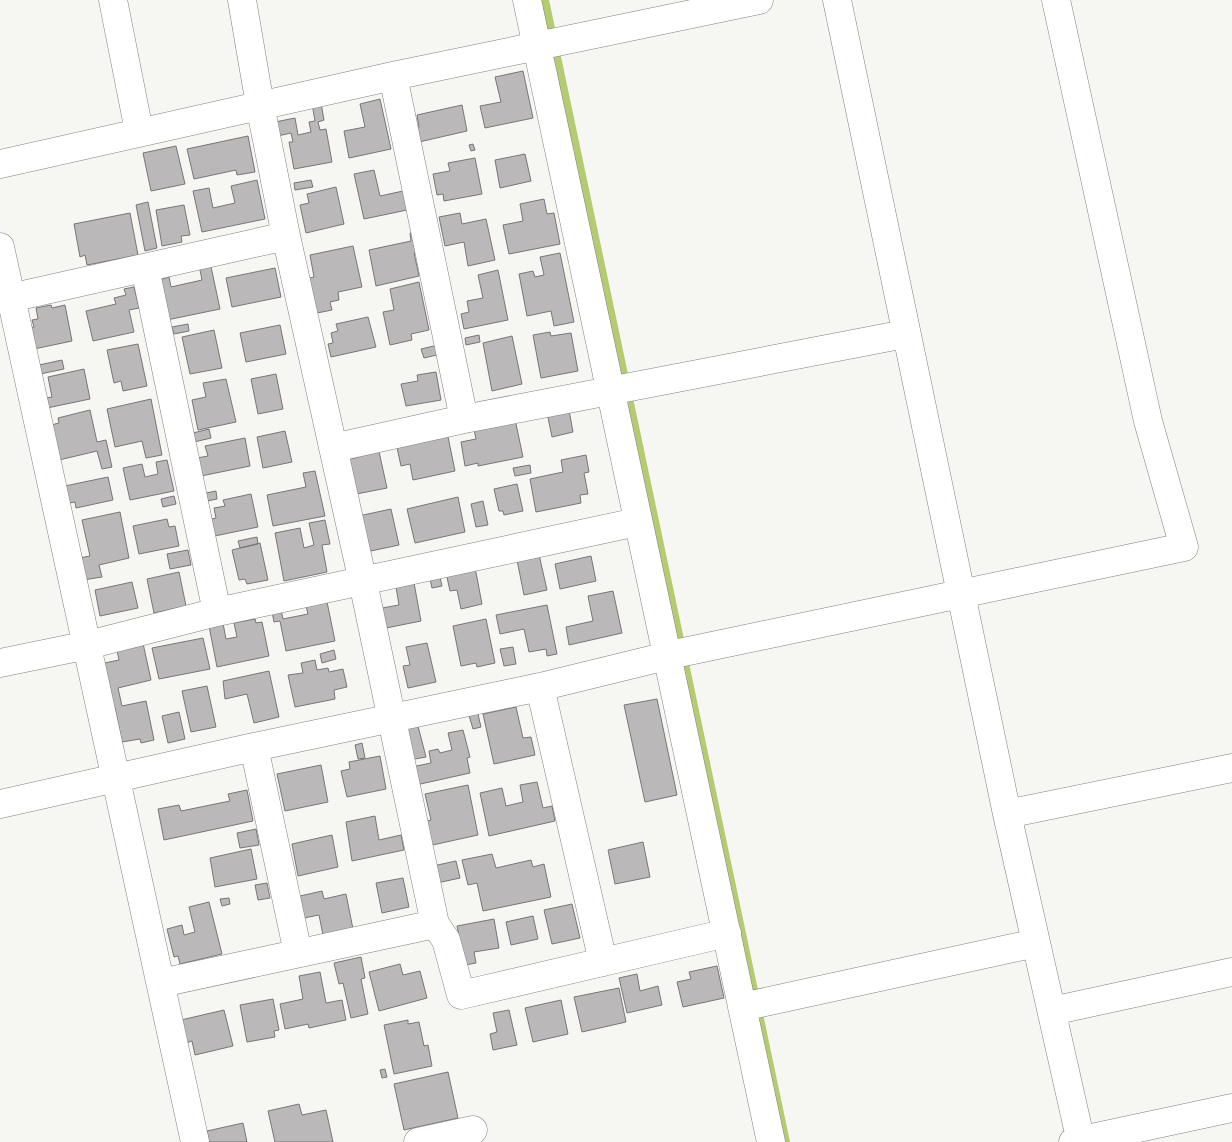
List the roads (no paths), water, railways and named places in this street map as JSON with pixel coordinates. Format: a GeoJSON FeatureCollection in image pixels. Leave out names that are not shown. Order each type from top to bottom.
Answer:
{"type":"FeatureCollection","features":[{"type":"Feature","properties":{"kind":"street"},"geometry":{"type":"LineString","coordinates":[[113,0],[140,131]]}},
{"type":"Feature","properties":{"kind":"street"},"geometry":{"type":"LineString","coordinates":[[242,0],[260,105],[286,236],[363,582],[435,924],[446,940],[461,995],[727,933]]}},
{"type":"Feature","properties":{"kind":"street"},"geometry":{"type":"LineString","coordinates":[[527,0],[548,44],[623,389],[637,522],[679,654],[727,933],[753,1005],[771,1142]]}},
{"type":"Feature","properties":{"kind":"street"},"geometry":{"type":"LineString","coordinates":[[0,164],[140,131],[392,76],[759,0]]}},
{"type":"Feature","properties":{"kind":"street"},"geometry":{"type":"LineString","coordinates":[[837,0],[905,334],[1007,814],[1052,1011],[1078,1141],[1232,1108]]}},
{"type":"Feature","properties":{"kind":"street"},"geometry":{"type":"LineString","coordinates":[[0,804],[116,780],[254,747],[540,687],[679,654],[1184,547],[1148,421],[1056,0]]}},
{"type":"Feature","properties":{"kind":"street"},"geometry":{"type":"LineString","coordinates":[[392,76],[464,419]]}},
{"type":"Feature","properties":{"kind":"street"},"geometry":{"type":"LineString","coordinates":[[10,298],[286,236]]}},
{"type":"Feature","properties":{"kind":"street"},"geometry":{"type":"LineString","coordinates":[[0,247],[195,1142]]}},
{"type":"Feature","properties":{"kind":"street"},"geometry":{"type":"LineString","coordinates":[[145,268],[216,612]]}},
{"type":"Feature","properties":{"kind":"street"},"geometry":{"type":"LineString","coordinates":[[333,448],[464,419],[905,334]]}},
{"type":"Feature","properties":{"kind":"street"},"geometry":{"type":"LineString","coordinates":[[0,663],[88,645],[216,612],[637,522]]}},
{"type":"Feature","properties":{"kind":"street"},"geometry":{"type":"LineString","coordinates":[[540,687],[603,962]]}},
{"type":"Feature","properties":{"kind":"street"},"geometry":{"type":"LineString","coordinates":[[254,747],[298,953]]}},
{"type":"Feature","properties":{"kind":"street"},"geometry":{"type":"LineString","coordinates":[[1007,814],[1232,768]]}},
{"type":"Feature","properties":{"kind":"street"},"geometry":{"type":"LineString","coordinates":[[161,983],[435,924]]}},
{"type":"Feature","properties":{"kind":"street"},"geometry":{"type":"LineString","coordinates":[[753,1005],[1036,943]]}},
{"type":"Feature","properties":{"kind":"street"},"geometry":{"type":"LineString","coordinates":[[1052,1011],[1232,972]]}},
{"type":"Feature","properties":{"kind":"street"},"geometry":{"type":"LineString","coordinates":[[418,1142],[473,1130]]}},
{"type":"Feature","properties":{"kind":"waterway"},"geometry":{"type":"LineString","coordinates":[[545,0],[786,1142]]}}]}
